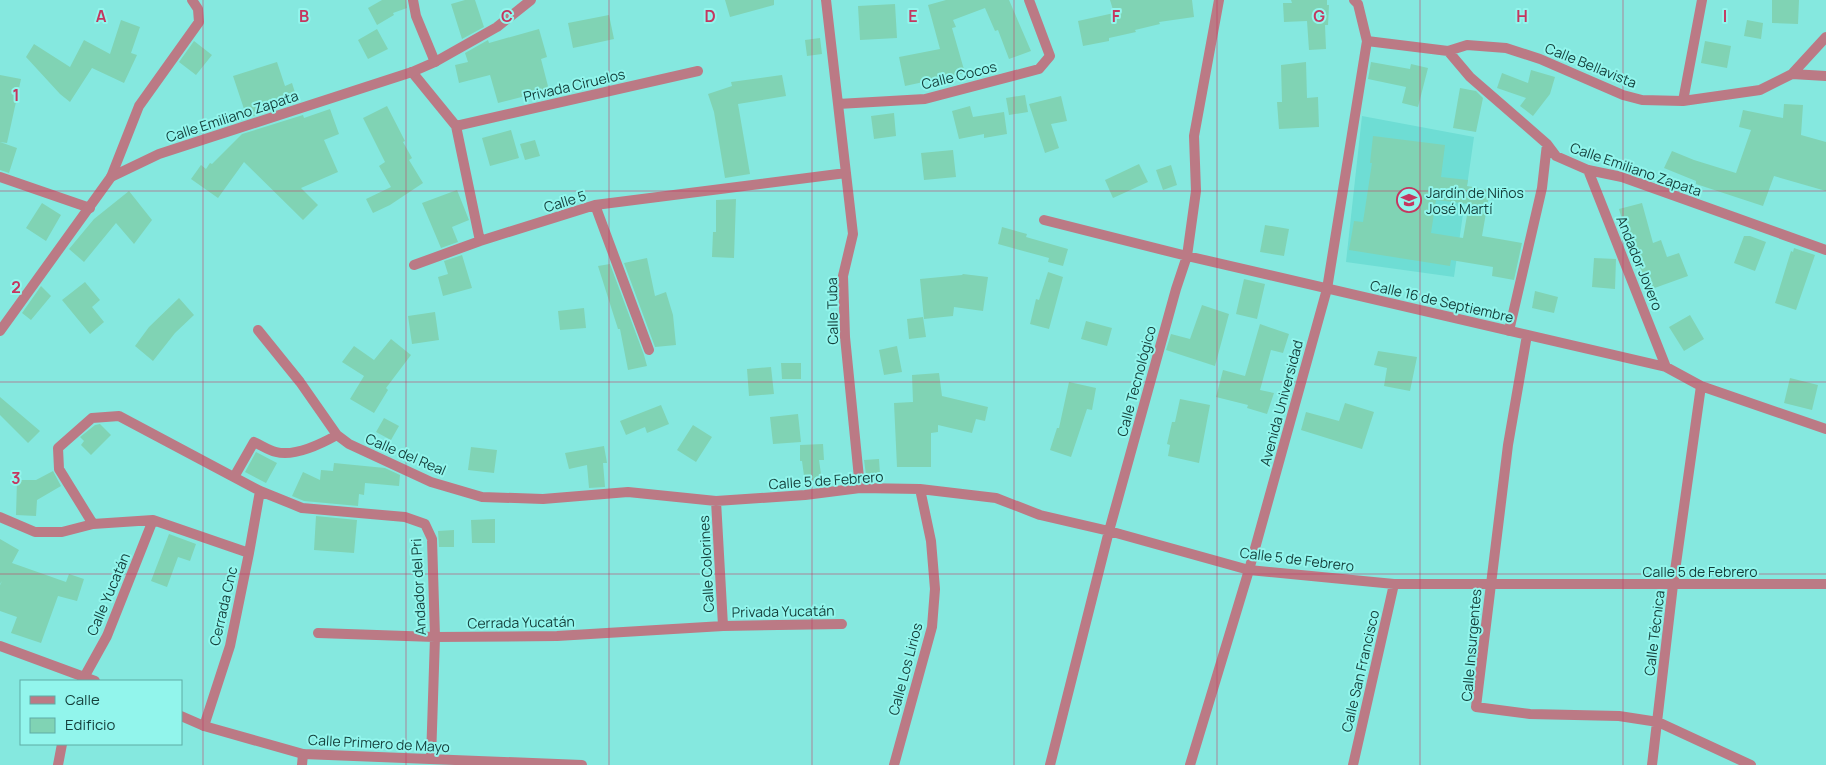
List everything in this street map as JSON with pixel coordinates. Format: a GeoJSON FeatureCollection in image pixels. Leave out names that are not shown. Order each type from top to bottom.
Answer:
{"type":"FeatureCollection","features":[{"type":"Feature","properties":{"kind":"street"},"geometry":{"type":"LineString","coordinates":[[111,177],[138,106],[199,22],[198,9],[192,0]]}},
{"type":"Feature","properties":{"kind":"street"},"geometry":{"type":"LineString","coordinates":[[413,0],[416,16],[435,62]]}},
{"type":"Feature","properties":{"kind":"street","name":"Calle Emiliano Zapata"},"geometry":{"type":"LineString","coordinates":[[0,331],[111,177],[158,154],[412,72],[435,62],[497,27],[531,0]]}},
{"type":"Feature","properties":{"kind":"street","name":"Calle Tuba"},"geometry":{"type":"LineString","coordinates":[[826,0],[853,234],[843,276],[845,337],[860,488]]}},
{"type":"Feature","properties":{"kind":"street","name":"Calle Cocos"},"geometry":{"type":"LineString","coordinates":[[838,104],[926,99],[1039,69],[1050,56],[1029,0]]}},
{"type":"Feature","properties":{"kind":"street","name":"Calle Tecnológico"},"geometry":{"type":"LineString","coordinates":[[1050,765],[1109,530],[1176,289],[1187,256],[1196,191],[1194,136],[1219,0]]}},
{"type":"Feature","properties":{"kind":"street"},"geometry":{"type":"LineString","coordinates":[[1354,0],[1358,4],[1367,40],[1448,51]]}},
{"type":"Feature","properties":{"kind":"street"},"geometry":{"type":"LineString","coordinates":[[1683,101],[1702,0]]}},
{"type":"Feature","properties":{"kind":"street","name":"Calle Bellavista"},"geometry":{"type":"LineString","coordinates":[[1448,51],[1467,45],[1506,48],[1540,59],[1623,95],[1642,100],[1683,101],[1760,90],[1792,74],[1826,37]]}},
{"type":"Feature","properties":{"kind":"street","name":"Avenida Universidad"},"geometry":{"type":"LineString","coordinates":[[1190,765],[1249,570],[1327,289],[1367,40]]}},
{"type":"Feature","properties":{"kind":"street","name":"Calle Emiliano Zapata"},"geometry":{"type":"LineString","coordinates":[[1448,51],[1470,77],[1547,144],[1556,156],[1588,170],[1622,177],[1826,250]]}},
{"type":"Feature","properties":{"kind":"street","name":"Privada Ciruelos"},"geometry":{"type":"LineString","coordinates":[[456,126],[698,71]]}},
{"type":"Feature","properties":{"kind":"street"},"geometry":{"type":"LineString","coordinates":[[412,72],[456,126],[480,241]]}},
{"type":"Feature","properties":{"kind":"street"},"geometry":{"type":"LineString","coordinates":[[1792,74],[1826,76]]}},
{"type":"Feature","properties":{"kind":"street"},"geometry":{"type":"LineString","coordinates":[[1509,331],[1540,197],[1547,144]]}},
{"type":"Feature","properties":{"kind":"street","name":"Andador Jovero"},"geometry":{"type":"LineString","coordinates":[[1588,170],[1666,367]]}},
{"type":"Feature","properties":{"kind":"street","name":"Calle 5"},"geometry":{"type":"LineString","coordinates":[[414,265],[480,241],[595,205],[846,173]]}},
{"type":"Feature","properties":{"kind":"street"},"geometry":{"type":"LineString","coordinates":[[0,177],[90,208]]}},
{"type":"Feature","properties":{"kind":"street"},"geometry":{"type":"LineString","coordinates":[[595,205],[649,350]]}},
{"type":"Feature","properties":{"kind":"street","name":"Calle 16 de Septiembre"},"geometry":{"type":"LineString","coordinates":[[1044,220],[1187,256],[1666,367],[1701,386],[1826,429]]}},
{"type":"Feature","properties":{"kind":"street","name":"Calle del Real"},"geometry":{"type":"LineString","coordinates":[[258,330],[300,382],[336,435],[348,444],[431,482],[482,497],[543,499],[628,492],[716,501]]}},
{"type":"Feature","properties":{"kind":"street","name":"Calle Insurgentes"},"geometry":{"type":"LineString","coordinates":[[1527,335],[1508,445],[1476,707],[1530,714],[1619,716],[1658,722],[1751,765]]}},
{"type":"Feature","properties":{"kind":"street","name":"Calle Técnica"},"geometry":{"type":"LineString","coordinates":[[1652,765],[1673,585],[1701,386]]}},
{"type":"Feature","properties":{"kind":"street","name":"Andador del Pri"},"geometry":{"type":"LineString","coordinates":[[93,524],[59,469],[58,448],[92,418],[119,416],[260,491],[302,508],[405,517],[426,524],[432,539],[435,637],[431,759]]}},
{"type":"Feature","properties":{"kind":"street"},"geometry":{"type":"LineString","coordinates":[[234,477],[254,442],[276,452],[297,451],[317,446],[336,435]]}},
{"type":"Feature","properties":{"kind":"street","name":"Calle 5 de Febrero"},"geometry":{"type":"LineString","coordinates":[[716,501],[805,495],[860,488],[920,489],[996,498],[1040,515],[1109,530],[1249,570],[1394,584],[1826,584]]}},
{"type":"Feature","properties":{"kind":"street","name":"Calle Los Lirios"},"geometry":{"type":"LineString","coordinates":[[894,765],[932,627],[935,589],[931,541],[920,489]]}},
{"type":"Feature","properties":{"kind":"street","name":"Cerrada Cnc"},"geometry":{"type":"LineString","coordinates":[[204,726],[230,646],[260,491]]}},
{"type":"Feature","properties":{"kind":"street","name":"Calle Colorines"},"geometry":{"type":"LineString","coordinates":[[716,501],[723,626]]}},
{"type":"Feature","properties":{"kind":"street"},"geometry":{"type":"LineString","coordinates":[[0,517],[35,532],[62,532],[93,524],[154,520],[249,552]]}},
{"type":"Feature","properties":{"kind":"street","name":"Calle Yucatán"},"geometry":{"type":"LineString","coordinates":[[83,679],[107,636],[154,520]]}},
{"type":"Feature","properties":{"kind":"street","name":"Calle San Francisco"},"geometry":{"type":"LineString","coordinates":[[1353,765],[1394,584]]}},
{"type":"Feature","properties":{"kind":"street","name":"Privada Yucatán"},"geometry":{"type":"LineString","coordinates":[[723,626],[842,624]]}},
{"type":"Feature","properties":{"kind":"street","name":"Cerrada Yucatán"},"geometry":{"type":"LineString","coordinates":[[318,632],[435,637],[557,636],[723,626]]}},
{"type":"Feature","properties":{"kind":"street"},"geometry":{"type":"LineString","coordinates":[[0,646],[83,679]]}},
{"type":"Feature","properties":{"kind":"street","name":"Calle Primero de Mayo"},"geometry":{"type":"LineString","coordinates":[[182,716],[204,726],[303,754],[582,765]]}},
{"type":"Feature","properties":{"kind":"street"},"geometry":{"type":"LineString","coordinates":[[58,765],[62,745]]}},
{"type":"Feature","properties":{"kind":"street"},"geometry":{"type":"LineString","coordinates":[[302,765],[303,754]]}},
{"type":"Feature","properties":{"kind":"shaded area","name":"Jardín de Niños José Martí"},"geometry":{"type":"Polygon","coordinates":[[[1362,116],[1474,137],[1454,277],[1346,262],[1362,116]]]}},
{"type":"Feature","properties":{"kind":"building"},"geometry":{"type":"Polygon","coordinates":[[[382,0],[406,0],[407,8],[393,13],[394,15],[377,25],[368,8],[382,0]]]}},
{"type":"Feature","properties":{"kind":"building"},"geometry":{"type":"Polygon","coordinates":[[[465,0],[475,0],[484,27],[462,39],[451,4],[465,0]]]}},
{"type":"Feature","properties":{"kind":"building"},"geometry":{"type":"Polygon","coordinates":[[[725,0],[774,0],[774,5],[730,17],[725,0]]]}},
{"type":"Feature","properties":{"kind":"building"},"geometry":{"type":"Polygon","coordinates":[[[946,0],[1009,0],[1031,51],[1009,59],[998,30],[995,31],[985,8],[953,20],[956,27],[952,28],[965,73],[905,86],[899,57],[940,49],[928,5],[946,0]]]}},
{"type":"Feature","properties":{"kind":"building"},"geometry":{"type":"Polygon","coordinates":[[[1110,0],[1192,0],[1194,17],[1159,22],[1160,24],[1135,30],[1136,32],[1109,38],[1109,41],[1083,46],[1078,21],[1114,13],[1110,0]]]}},
{"type":"Feature","properties":{"kind":"building"},"geometry":{"type":"Polygon","coordinates":[[[1291,0],[1327,0],[1327,5],[1329,5],[1328,25],[1325,25],[1326,49],[1309,50],[1307,21],[1284,22],[1283,3],[1292,3],[1291,0]]]}},
{"type":"Feature","properties":{"kind":"building"},"geometry":{"type":"Polygon","coordinates":[[[1772,0],[1799,0],[1798,24],[1772,23],[1772,0]]]}},
{"type":"Feature","properties":{"kind":"building"},"geometry":{"type":"Polygon","coordinates":[[[895,4],[897,38],[860,40],[858,6],[895,4]]]}},
{"type":"Feature","properties":{"kind":"building"},"geometry":{"type":"Polygon","coordinates":[[[609,15],[614,39],[573,48],[568,23],[609,15]]]}},
{"type":"Feature","properties":{"kind":"building"},"geometry":{"type":"Polygon","coordinates":[[[121,20],[140,27],[131,53],[137,55],[124,83],[92,68],[70,102],[60,94],[26,57],[34,44],[70,67],[84,40],[110,54],[121,20]]]}},
{"type":"Feature","properties":{"kind":"building"},"geometry":{"type":"Polygon","coordinates":[[[1747,20],[1763,23],[1761,39],[1744,36],[1747,20]]]}},
{"type":"Feature","properties":{"kind":"building"},"geometry":{"type":"Polygon","coordinates":[[[377,29],[388,49],[368,59],[358,40],[377,29]]]}},
{"type":"Feature","properties":{"kind":"building"},"geometry":{"type":"Polygon","coordinates":[[[539,29],[547,57],[541,59],[549,90],[498,103],[490,75],[459,83],[455,65],[468,62],[465,53],[488,40],[489,43],[539,29]]]}},
{"type":"Feature","properties":{"kind":"building"},"geometry":{"type":"Polygon","coordinates":[[[820,38],[822,54],[807,56],[805,40],[820,38]]]}},
{"type":"Feature","properties":{"kind":"building"},"geometry":{"type":"Polygon","coordinates":[[[194,41],[212,55],[196,75],[179,62],[194,41]]]}},
{"type":"Feature","properties":{"kind":"building"},"geometry":{"type":"Polygon","coordinates":[[[1705,41],[1731,46],[1727,68],[1701,63],[1705,41]]]}},
{"type":"Feature","properties":{"kind":"building"},"geometry":{"type":"Polygon","coordinates":[[[277,62],[285,86],[292,83],[298,102],[247,118],[233,76],[277,62]]]}},
{"type":"Feature","properties":{"kind":"building"},"geometry":{"type":"Polygon","coordinates":[[[1306,62],[1307,98],[1318,97],[1319,127],[1279,129],[1277,102],[1282,102],[1281,65],[1306,62]]]}},
{"type":"Feature","properties":{"kind":"building"},"geometry":{"type":"Polygon","coordinates":[[[1371,62],[1410,69],[1411,64],[1428,68],[1418,107],[1402,103],[1406,87],[1368,79],[1371,62]]]}},
{"type":"Feature","properties":{"kind":"building"},"geometry":{"type":"Polygon","coordinates":[[[1531,70],[1555,77],[1550,94],[1533,116],[1520,106],[1526,98],[1497,88],[1502,73],[1528,83],[1531,70]]]}},
{"type":"Feature","properties":{"kind":"building"},"geometry":{"type":"Polygon","coordinates":[[[0,75],[21,79],[7,143],[0,142],[0,75]]]}},
{"type":"Feature","properties":{"kind":"building"},"geometry":{"type":"Polygon","coordinates":[[[782,75],[786,96],[738,104],[750,174],[725,178],[714,112],[708,94],[732,86],[731,82],[782,75]]]}},
{"type":"Feature","properties":{"kind":"building"},"geometry":{"type":"Polygon","coordinates":[[[1460,88],[1476,91],[1483,98],[1476,132],[1453,128],[1460,88]]]}},
{"type":"Feature","properties":{"kind":"building"},"geometry":{"type":"Polygon","coordinates":[[[1025,95],[1028,112],[1009,115],[1006,98],[1025,95]]]}},
{"type":"Feature","properties":{"kind":"building"},"geometry":{"type":"Polygon","coordinates":[[[1061,96],[1067,121],[1051,124],[1059,148],[1045,153],[1029,104],[1061,96]]]}},
{"type":"Feature","properties":{"kind":"building"},"geometry":{"type":"Polygon","coordinates":[[[1784,104],[1803,105],[1801,135],[1826,142],[1826,191],[1774,176],[1763,206],[1696,184],[1696,181],[1664,168],[1672,151],[1736,173],[1751,130],[1739,127],[1743,110],[1783,118],[1784,104]]]}},
{"type":"Feature","properties":{"kind":"building"},"geometry":{"type":"Polygon","coordinates":[[[387,106],[412,158],[409,160],[423,183],[390,205],[373,213],[366,199],[391,187],[379,166],[385,162],[363,118],[387,106]]]}},
{"type":"Feature","properties":{"kind":"building"},"geometry":{"type":"Polygon","coordinates":[[[970,106],[973,117],[1004,112],[1007,134],[984,138],[984,134],[959,139],[952,111],[970,106]]]}},
{"type":"Feature","properties":{"kind":"building"},"geometry":{"type":"Polygon","coordinates":[[[330,109],[339,134],[324,140],[338,172],[301,188],[318,205],[303,220],[244,162],[218,198],[191,179],[201,165],[206,169],[210,163],[212,164],[242,134],[303,115],[304,118],[330,109]]]}},
{"type":"Feature","properties":{"kind":"building"},"geometry":{"type":"Polygon","coordinates":[[[894,113],[896,136],[874,139],[871,116],[894,113]]]}},
{"type":"Feature","properties":{"kind":"building"},"geometry":{"type":"Polygon","coordinates":[[[511,130],[519,158],[490,166],[482,138],[511,130]]]}},
{"type":"Feature","properties":{"kind":"building","name":"Jardín de Niños José Martí"},"geometry":{"type":"Polygon","coordinates":[[[1373,136],[1445,145],[1441,177],[1468,180],[1467,186],[1490,190],[1482,236],[1522,243],[1514,280],[1492,276],[1493,267],[1451,260],[1450,266],[1349,250],[1354,221],[1363,222],[1372,163],[1370,163],[1373,136]],[[1436,200],[1431,233],[1463,238],[1469,204],[1436,200]]]}},
{"type":"Feature","properties":{"kind":"building"},"geometry":{"type":"Polygon","coordinates":[[[535,140],[540,156],[525,160],[520,144],[535,140]]]}},
{"type":"Feature","properties":{"kind":"building"},"geometry":{"type":"Polygon","coordinates":[[[0,142],[17,148],[9,173],[0,170],[0,142]]]}},
{"type":"Feature","properties":{"kind":"building"},"geometry":{"type":"Polygon","coordinates":[[[953,150],[956,177],[924,180],[921,153],[953,150]]]}},
{"type":"Feature","properties":{"kind":"building"},"geometry":{"type":"Polygon","coordinates":[[[1139,164],[1148,182],[1113,198],[1105,180],[1139,164]]]}},
{"type":"Feature","properties":{"kind":"building"},"geometry":{"type":"Polygon","coordinates":[[[1171,165],[1177,185],[1163,190],[1156,170],[1171,165]]]}},
{"type":"Feature","properties":{"kind":"building"},"geometry":{"type":"Polygon","coordinates":[[[457,190],[469,220],[452,227],[458,242],[441,248],[422,203],[457,190]]]}},
{"type":"Feature","properties":{"kind":"building"},"geometry":{"type":"Polygon","coordinates":[[[129,191],[152,220],[134,244],[116,223],[84,262],[69,249],[94,219],[129,191]]]}},
{"type":"Feature","properties":{"kind":"building"},"geometry":{"type":"Polygon","coordinates":[[[736,199],[734,258],[712,257],[713,232],[716,232],[716,200],[736,199]]]}},
{"type":"Feature","properties":{"kind":"building"},"geometry":{"type":"Polygon","coordinates":[[[42,203],[61,215],[46,241],[26,228],[42,203]]]}},
{"type":"Feature","properties":{"kind":"building"},"geometry":{"type":"Polygon","coordinates":[[[1642,203],[1653,243],[1661,240],[1667,257],[1679,253],[1688,276],[1649,290],[1625,230],[1619,209],[1642,203]]]}},
{"type":"Feature","properties":{"kind":"building"},"geometry":{"type":"Polygon","coordinates":[[[1265,225],[1289,229],[1284,256],[1260,252],[1265,225]]]}},
{"type":"Feature","properties":{"kind":"building"},"geometry":{"type":"Polygon","coordinates":[[[1002,227],[1027,234],[1026,237],[1068,249],[1063,266],[1048,262],[1049,258],[998,244],[1002,227]]]}},
{"type":"Feature","properties":{"kind":"building"},"geometry":{"type":"Polygon","coordinates":[[[1744,236],[1750,236],[1766,242],[1755,271],[1734,263],[1744,236]]]}},
{"type":"Feature","properties":{"kind":"building"},"geometry":{"type":"Polygon","coordinates":[[[1794,248],[1815,255],[1796,310],[1775,303],[1791,251],[1793,252],[1794,248]]]}},
{"type":"Feature","properties":{"kind":"building"},"geometry":{"type":"Polygon","coordinates":[[[462,255],[472,288],[443,296],[438,277],[448,274],[444,261],[462,255]]]}},
{"type":"Feature","properties":{"kind":"building"},"geometry":{"type":"Polygon","coordinates":[[[647,258],[655,296],[666,292],[673,315],[676,345],[655,347],[624,263],[647,258]]]}},
{"type":"Feature","properties":{"kind":"building"},"geometry":{"type":"Polygon","coordinates":[[[1594,258],[1616,259],[1615,289],[1592,287],[1594,258]]]}},
{"type":"Feature","properties":{"kind":"building"},"geometry":{"type":"Polygon","coordinates":[[[610,264],[647,366],[628,370],[620,329],[618,329],[598,266],[610,264]]]}},
{"type":"Feature","properties":{"kind":"building"},"geometry":{"type":"Polygon","coordinates":[[[1048,272],[1063,277],[1049,329],[1030,324],[1036,299],[1039,300],[1048,272]]]}},
{"type":"Feature","properties":{"kind":"building"},"geometry":{"type":"Polygon","coordinates":[[[963,274],[988,277],[983,311],[954,307],[953,316],[924,319],[920,279],[963,274]]]}},
{"type":"Feature","properties":{"kind":"building"},"geometry":{"type":"Polygon","coordinates":[[[1244,279],[1265,284],[1257,319],[1236,314],[1244,279]]]}},
{"type":"Feature","properties":{"kind":"building"},"geometry":{"type":"Polygon","coordinates":[[[85,282],[100,300],[92,307],[104,322],[90,334],[62,300],[85,282]]]}},
{"type":"Feature","properties":{"kind":"building"},"geometry":{"type":"Polygon","coordinates":[[[41,286],[51,296],[31,320],[22,313],[41,286]]]}},
{"type":"Feature","properties":{"kind":"building"},"geometry":{"type":"Polygon","coordinates":[[[1535,291],[1558,297],[1554,313],[1532,308],[1535,291]]]}},
{"type":"Feature","properties":{"kind":"building"},"geometry":{"type":"Polygon","coordinates":[[[179,298],[194,315],[175,333],[153,361],[135,346],[149,327],[179,298]]]}},
{"type":"Feature","properties":{"kind":"building"},"geometry":{"type":"Polygon","coordinates":[[[1202,305],[1229,314],[1215,366],[1166,350],[1171,334],[1190,339],[1202,305]]]}},
{"type":"Feature","properties":{"kind":"building"},"geometry":{"type":"Polygon","coordinates":[[[584,308],[586,328],[560,330],[558,311],[584,308]]]}},
{"type":"Feature","properties":{"kind":"building"},"geometry":{"type":"Polygon","coordinates":[[[435,312],[439,340],[412,344],[408,316],[435,312]]]}},
{"type":"Feature","properties":{"kind":"building"},"geometry":{"type":"Polygon","coordinates":[[[1690,315],[1704,339],[1684,351],[1669,327],[1690,315]]]}},
{"type":"Feature","properties":{"kind":"building"},"geometry":{"type":"Polygon","coordinates":[[[923,317],[926,337],[909,339],[907,319],[923,317]]]}},
{"type":"Feature","properties":{"kind":"building"},"geometry":{"type":"Polygon","coordinates":[[[1086,321],[1112,328],[1107,346],[1081,339],[1086,321]]]}},
{"type":"Feature","properties":{"kind":"building"},"geometry":{"type":"Polygon","coordinates":[[[1260,324],[1289,334],[1283,353],[1271,350],[1260,390],[1274,393],[1267,414],[1247,408],[1248,405],[1216,397],[1223,370],[1245,376],[1260,324]]]}},
{"type":"Feature","properties":{"kind":"building"},"geometry":{"type":"Polygon","coordinates":[[[391,339],[411,355],[386,388],[388,390],[374,413],[350,399],[364,376],[342,362],[354,346],[374,360],[391,339]]]}},
{"type":"Feature","properties":{"kind":"building"},"geometry":{"type":"Polygon","coordinates":[[[897,346],[902,372],[884,375],[879,350],[897,346]]]}},
{"type":"Feature","properties":{"kind":"building"},"geometry":{"type":"Polygon","coordinates":[[[1378,351],[1417,357],[1410,391],[1384,386],[1387,368],[1374,365],[1378,351]]]}},
{"type":"Feature","properties":{"kind":"building"},"geometry":{"type":"Polygon","coordinates":[[[781,363],[801,363],[801,379],[782,379],[781,363]]]}},
{"type":"Feature","properties":{"kind":"building"},"geometry":{"type":"Polygon","coordinates":[[[771,367],[774,394],[749,396],[747,369],[771,367]]]}},
{"type":"Feature","properties":{"kind":"building"},"geometry":{"type":"Polygon","coordinates":[[[939,373],[942,396],[988,407],[985,421],[976,419],[972,433],[938,425],[938,432],[931,433],[931,467],[897,467],[894,403],[913,402],[912,375],[939,373]]]}},
{"type":"Feature","properties":{"kind":"building"},"geometry":{"type":"Polygon","coordinates":[[[1790,378],[1818,385],[1812,410],[1784,403],[1790,378]]]}},
{"type":"Feature","properties":{"kind":"building"},"geometry":{"type":"Polygon","coordinates":[[[1069,382],[1096,388],[1092,410],[1087,409],[1071,457],[1050,450],[1057,428],[1059,428],[1069,382]]]}},
{"type":"Feature","properties":{"kind":"building"},"geometry":{"type":"Polygon","coordinates":[[[0,397],[40,431],[28,443],[0,415],[0,397]]]}},
{"type":"Feature","properties":{"kind":"building"},"geometry":{"type":"Polygon","coordinates":[[[1180,399],[1210,405],[1199,463],[1168,456],[1170,445],[1167,444],[1172,422],[1175,422],[1180,399]]]}},
{"type":"Feature","properties":{"kind":"building"},"geometry":{"type":"Polygon","coordinates":[[[1345,403],[1374,412],[1362,449],[1301,430],[1306,412],[1339,421],[1345,403]]]}},
{"type":"Feature","properties":{"kind":"building"},"geometry":{"type":"Polygon","coordinates":[[[661,405],[669,424],[647,433],[645,427],[626,435],[620,421],[661,405]]]}},
{"type":"Feature","properties":{"kind":"building"},"geometry":{"type":"Polygon","coordinates":[[[798,414],[801,442],[773,444],[770,417],[798,414]]]}},
{"type":"Feature","properties":{"kind":"building"},"geometry":{"type":"Polygon","coordinates":[[[384,418],[399,426],[391,440],[376,432],[384,418]]]}},
{"type":"Feature","properties":{"kind":"building"},"geometry":{"type":"Polygon","coordinates":[[[100,424],[111,435],[91,455],[81,445],[84,441],[80,437],[95,425],[100,424]]]}},
{"type":"Feature","properties":{"kind":"building"},"geometry":{"type":"Polygon","coordinates":[[[693,425],[712,437],[696,462],[677,450],[693,425]]]}},
{"type":"Feature","properties":{"kind":"building"},"geometry":{"type":"Polygon","coordinates":[[[823,444],[824,460],[819,460],[822,481],[805,483],[802,461],[800,461],[800,445],[823,444]]]}},
{"type":"Feature","properties":{"kind":"building"},"geometry":{"type":"Polygon","coordinates":[[[604,446],[607,463],[603,463],[605,487],[589,488],[587,465],[569,469],[565,453],[604,446]]]}},
{"type":"Feature","properties":{"kind":"building"},"geometry":{"type":"Polygon","coordinates":[[[471,447],[497,450],[494,473],[468,470],[471,447]]]}},
{"type":"Feature","properties":{"kind":"building"},"geometry":{"type":"Polygon","coordinates":[[[256,452],[277,463],[266,483],[245,472],[256,452]]]}},
{"type":"Feature","properties":{"kind":"building"},"geometry":{"type":"Polygon","coordinates":[[[879,459],[880,474],[866,475],[864,460],[879,459]]]}},
{"type":"Feature","properties":{"kind":"building"},"geometry":{"type":"Polygon","coordinates":[[[334,463],[385,468],[400,475],[399,486],[365,483],[364,495],[359,494],[358,506],[304,501],[292,496],[303,472],[320,480],[321,470],[333,471],[334,463]]]}},
{"type":"Feature","properties":{"kind":"building"},"geometry":{"type":"Polygon","coordinates":[[[53,471],[61,486],[37,500],[36,516],[16,515],[17,480],[36,480],[53,471]]]}},
{"type":"Feature","properties":{"kind":"building"},"geometry":{"type":"Polygon","coordinates":[[[316,516],[357,520],[354,553],[314,550],[316,516]]]}},
{"type":"Feature","properties":{"kind":"building"},"geometry":{"type":"Polygon","coordinates":[[[495,519],[495,543],[472,543],[471,520],[495,519]]]}},
{"type":"Feature","properties":{"kind":"building"},"geometry":{"type":"Polygon","coordinates":[[[454,530],[454,547],[439,547],[438,531],[454,530]]]}},
{"type":"Feature","properties":{"kind":"building"},"geometry":{"type":"Polygon","coordinates":[[[169,534],[196,544],[190,561],[178,557],[167,587],[151,581],[169,534]]]}},
{"type":"Feature","properties":{"kind":"building"},"geometry":{"type":"Polygon","coordinates":[[[0,539],[19,550],[12,563],[66,582],[69,574],[84,579],[77,601],[58,596],[41,643],[11,633],[17,617],[0,611],[0,585],[2,581],[0,584],[0,539]]]}},
{"type":"Feature","properties":{"kind":"place","name":"Jardín de Niños José Martí"},"geometry":{"type":"Point","coordinates":[1409,200]}}]}
